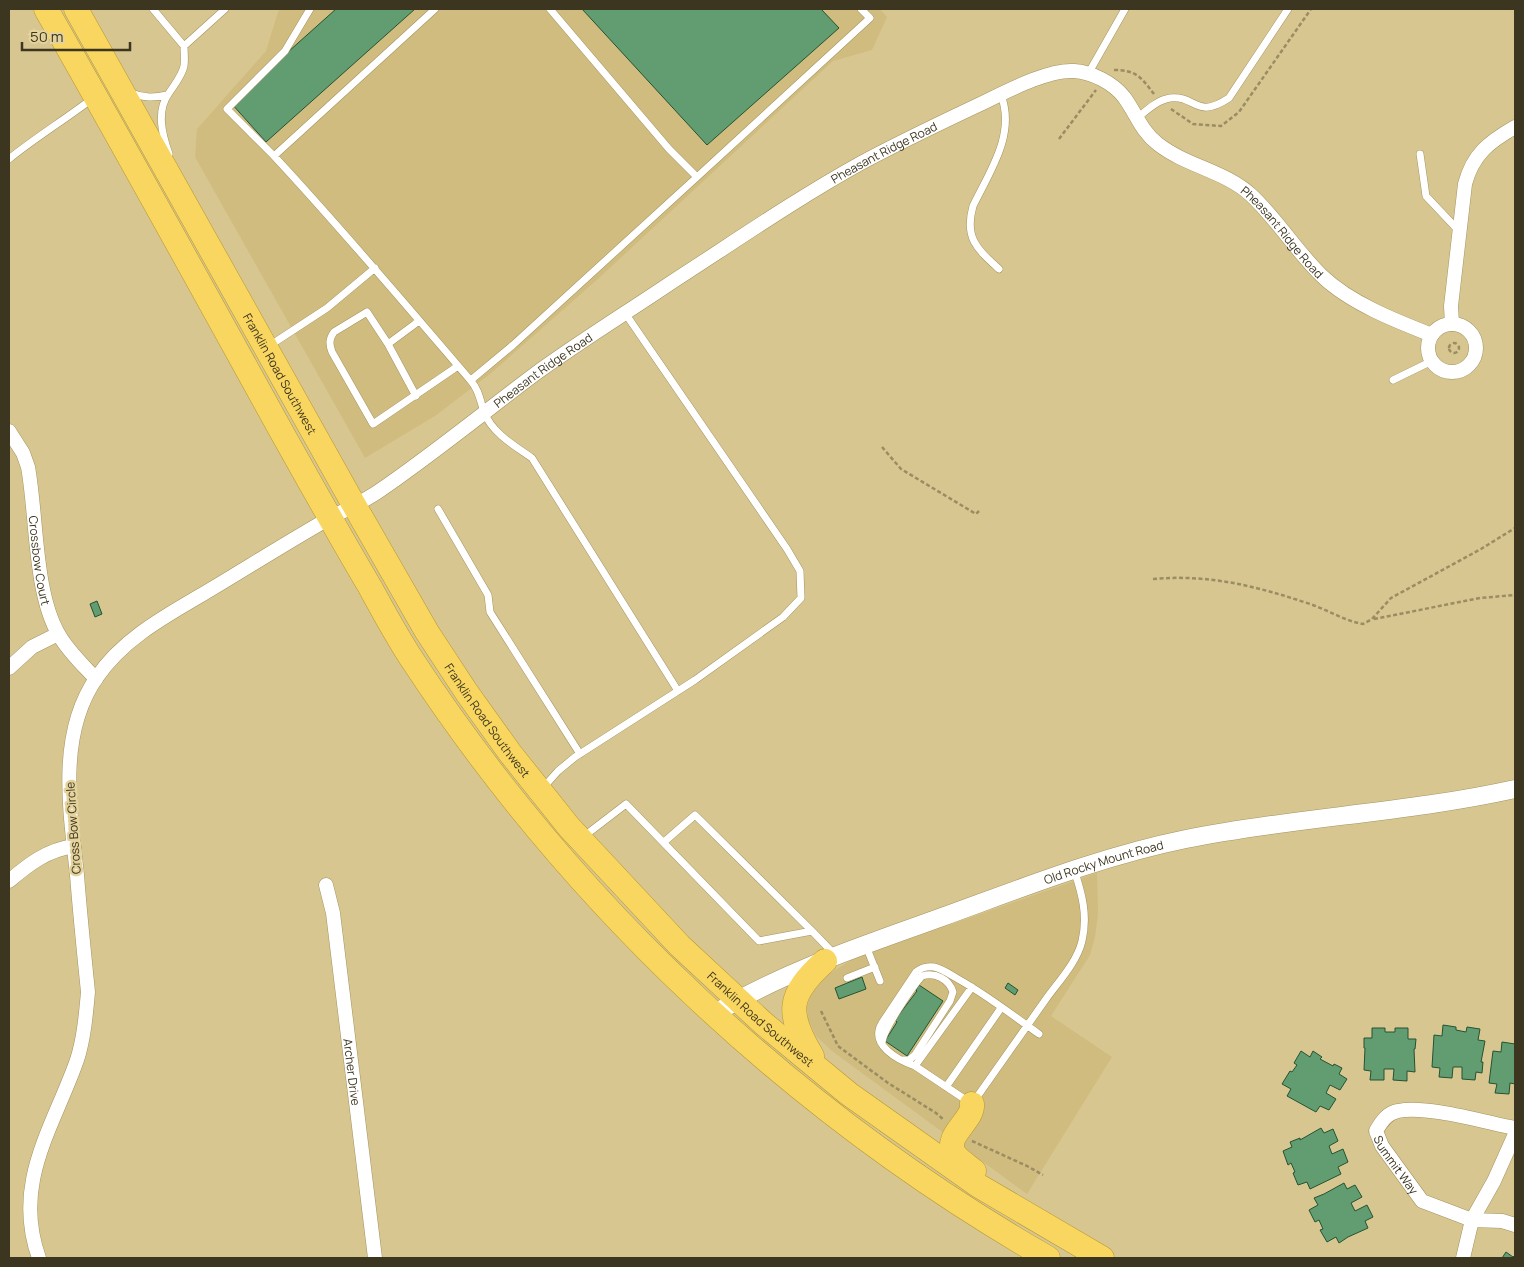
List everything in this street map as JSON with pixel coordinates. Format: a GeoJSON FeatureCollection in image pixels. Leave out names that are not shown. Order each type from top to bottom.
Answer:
{"type":"FeatureCollection","features":[{"type":"Feature","properties":{"kind":"highway"},"geometry":{"type":"LineString","coordinates":[[46,9],[409,656],[471,744],[522,811],[564,862],[609,910],[714,1014],[767,1061],[849,1128],[924,1181],[1001,1232],[1048,1258]]}},
{"type":"Feature","properties":{"kind":"highway","name":"Franklin Road Southwest"},"geometry":{"type":"LineString","coordinates":[[76,9],[354,506],[432,640],[466,693],[540,792],[580,839],[680,946],[737,1000],[849,1094],[979,1186],[1102,1258]]}},
{"type":"Feature","properties":{"kind":"highway"},"geometry":{"type":"LineString","coordinates":[[821,1070],[800,1037],[793,1014],[799,993],[806,980],[831,959]]}},
{"type":"Feature","properties":{"kind":"highway"},"geometry":{"type":"LineString","coordinates":[[975,1103],[954,1137],[955,1154],[1021,1211]]}},
{"type":"Feature","properties":{"kind":"street","name":"Pheasant Ridge Road"},"geometry":{"type":"LineString","coordinates":[[330,518],[376,493],[485,414],[536,373],[770,218],[860,164],[943,122],[1047,75],[1066,71],[1088,74],[1115,88],[1125,98],[1145,132],[1159,145],[1173,154],[1232,181],[1253,196],[1320,274],[1334,286],[1355,300],[1432,335]]}},
{"type":"Feature","properties":{"kind":"street"},"geometry":{"type":"LineString","coordinates":[[1452,324],[1451,306],[1465,184],[1469,170],[1476,157],[1486,146],[1515,127]]}},
{"type":"Feature","properties":{"kind":"street"},"geometry":{"type":"LineString","coordinates":[[1452,324],[1466,328],[1472,334],[1476,348],[1472,362],[1466,367],[1452,372],[1444,370],[1432,361],[1428,348],[1432,335],[1437,330],[1452,324]]}},
{"type":"Feature","properties":{"kind":"street","name":"Crossbow Court"},"geometry":{"type":"LineString","coordinates":[[9,431],[28,467],[42,586],[49,611],[58,634],[66,646],[96,678]]}},
{"type":"Feature","properties":{"kind":"street","name":"Cross Bow Circle"},"geometry":{"type":"LineString","coordinates":[[39,1258],[32,1232],[33,1175],[40,1148],[77,1060],[86,1018],[88,992],[71,815],[70,760],[77,718],[96,678],[129,642],[159,620],[330,518]]}},
{"type":"Feature","properties":{"kind":"street"},"geometry":{"type":"LineString","coordinates":[[9,668],[32,647],[58,634]]}},
{"type":"Feature","properties":{"kind":"street","name":"Old Rocky Mount Road"},"geometry":{"type":"LineString","coordinates":[[714,1014],[737,1000],[866,945],[1074,870],[1135,851],[1187,839],[1409,807],[1515,789]]}},
{"type":"Feature","properties":{"kind":"street"},"geometry":{"type":"LineString","coordinates":[[9,881],[30,863],[46,854],[74,846]]}},
{"type":"Feature","properties":{"kind":"street","name":"Archer Drive"},"geometry":{"type":"LineString","coordinates":[[326,885],[333,913],[375,1258]]}},
{"type":"Feature","properties":{"kind":"street","name":"Summit Way"},"geometry":{"type":"LineString","coordinates":[[1515,1128],[1429,1110],[1396,1111],[1382,1120],[1376,1131],[1382,1146],[1422,1201],[1472,1220],[1502,1221],[1515,1224]]}},
{"type":"Feature","properties":{"kind":"street"},"geometry":{"type":"LineString","coordinates":[[1464,1258],[1472,1220],[1494,1181],[1515,1134]]}},
{"type":"Feature","properties":{"kind":"lane"},"geometry":{"type":"LineString","coordinates":[[153,9],[184,46],[184,66],[177,83],[167,95],[161,116],[162,134],[171,159],[172,179]]}},
{"type":"Feature","properties":{"kind":"lane"},"geometry":{"type":"LineString","coordinates":[[184,46],[225,9]]}},
{"type":"Feature","properties":{"kind":"lane"},"geometry":{"type":"LineString","coordinates":[[310,9],[286,50],[227,109],[274,156],[375,268],[471,380],[477,388],[485,414],[497,430],[508,442],[532,458],[678,691]]}},
{"type":"Feature","properties":{"kind":"lane"},"geometry":{"type":"LineString","coordinates":[[274,156],[435,9]]}},
{"type":"Feature","properties":{"kind":"lane"},"geometry":{"type":"LineString","coordinates":[[550,9],[669,149],[697,177]]}},
{"type":"Feature","properties":{"kind":"lane"},"geometry":{"type":"LineString","coordinates":[[471,380],[513,345],[870,18],[861,9]]}},
{"type":"Feature","properties":{"kind":"lane"},"geometry":{"type":"LineString","coordinates":[[1088,74],[1125,9]]}},
{"type":"Feature","properties":{"kind":"lane"},"geometry":{"type":"LineString","coordinates":[[1136,119],[1160,101],[1169,98],[1181,98],[1204,108],[1217,106],[1229,98],[1288,9]]}},
{"type":"Feature","properties":{"kind":"lane"},"geometry":{"type":"LineString","coordinates":[[121,90],[141,97],[156,98],[167,95]]}},
{"type":"Feature","properties":{"kind":"lane"},"geometry":{"type":"LineString","coordinates":[[999,269],[976,245],[970,228],[970,218],[973,206],[998,154],[1005,134],[1005,105],[1001,95]]}},
{"type":"Feature","properties":{"kind":"lane"},"geometry":{"type":"LineString","coordinates":[[9,159],[32,140],[95,96]]}},
{"type":"Feature","properties":{"kind":"lane"},"geometry":{"type":"LineString","coordinates":[[1420,154],[1426,196],[1460,231]]}},
{"type":"Feature","properties":{"kind":"lane"},"geometry":{"type":"LineString","coordinates":[[266,348],[327,308],[375,268]]}},
{"type":"Feature","properties":{"kind":"lane"},"geometry":{"type":"LineString","coordinates":[[416,396],[388,344],[367,312],[334,332],[330,337],[329,344],[373,424],[416,396],[458,366]]}},
{"type":"Feature","properties":{"kind":"lane"},"geometry":{"type":"LineString","coordinates":[[540,792],[558,771],[580,754],[678,691],[783,617],[801,598],[800,571],[625,313]]}},
{"type":"Feature","properties":{"kind":"lane"},"geometry":{"type":"LineString","coordinates":[[388,344],[419,320]]}},
{"type":"Feature","properties":{"kind":"lane"},"geometry":{"type":"LineString","coordinates":[[1393,380],[1432,361]]}},
{"type":"Feature","properties":{"kind":"lane"},"geometry":{"type":"LineString","coordinates":[[438,509],[488,595],[490,612],[580,754]]}},
{"type":"Feature","properties":{"kind":"lane"},"geometry":{"type":"LineString","coordinates":[[580,839],[626,804],[760,941],[812,931]]}},
{"type":"Feature","properties":{"kind":"lane"},"geometry":{"type":"LineString","coordinates":[[664,842],[696,815],[812,931],[831,959]]}},
{"type":"Feature","properties":{"kind":"lane"},"geometry":{"type":"LineString","coordinates":[[1039,1034],[1027,1026],[1001,1008],[972,987],[936,968],[928,967],[920,968],[916,972],[880,1026],[878,1036],[883,1047],[975,1103],[1027,1026],[1070,965],[1081,944],[1084,927],[1084,906],[1074,870]]}},
{"type":"Feature","properties":{"kind":"lane"},"geometry":{"type":"LineString","coordinates":[[866,945],[880,981]]}},
{"type":"Feature","properties":{"kind":"lane"},"geometry":{"type":"LineString","coordinates":[[847,978],[875,967]]}},
{"type":"Feature","properties":{"kind":"lane"},"geometry":{"type":"LineString","coordinates":[[883,1047],[882,1038],[886,1028],[921,978],[926,975],[932,975],[946,982],[950,985],[953,992],[950,1001],[915,1055],[909,1060],[903,1060]]}},
{"type":"Feature","properties":{"kind":"lane"},"geometry":{"type":"LineString","coordinates":[[916,1066],[972,987]]}},
{"type":"Feature","properties":{"kind":"lane"},"geometry":{"type":"LineString","coordinates":[[946,1087],[1001,1008]]}},
{"type":"Feature","properties":{"kind":"path"},"geometry":{"type":"LineString","coordinates":[[1109,70],[1129,70],[1144,81],[1160,101],[1192,124],[1221,126],[1239,112],[1311,9]]}},
{"type":"Feature","properties":{"kind":"path"},"geometry":{"type":"LineString","coordinates":[[1059,139],[1097,88]]}},
{"type":"Feature","properties":{"kind":"path"},"geometry":{"type":"LineString","coordinates":[[1453,343],[1459,344],[1458,351],[1453,354],[1449,351],[1449,346],[1453,343]]}},
{"type":"Feature","properties":{"kind":"path"},"geometry":{"type":"LineString","coordinates":[[882,447],[896,464],[910,475],[976,514],[979,511]]}},
{"type":"Feature","properties":{"kind":"path"},"geometry":{"type":"LineString","coordinates":[[1372,619],[1390,598],[1481,549],[1515,528]]}},
{"type":"Feature","properties":{"kind":"path"},"geometry":{"type":"LineString","coordinates":[[1153,579],[1181,577],[1246,584],[1363,624],[1372,619],[1480,598],[1515,595]]}},
{"type":"Feature","properties":{"kind":"path"},"geometry":{"type":"LineString","coordinates":[[821,1011],[838,1046],[905,1095],[936,1113],[947,1123]]}},
{"type":"Feature","properties":{"kind":"path"},"geometry":{"type":"LineString","coordinates":[[966,1137],[1043,1175]]}},
{"type":"Feature","properties":{"kind":"shaded area"},"geometry":{"type":"Polygon","coordinates":[[[279,9],[880,9],[887,17],[872,50],[833,61],[599,278],[490,374],[435,416],[365,458],[195,157],[197,129],[266,51],[279,9]]]}},
{"type":"Feature","properties":{"kind":"shaded area"},"geometry":{"type":"Polygon","coordinates":[[[1097,873],[1098,914],[1090,955],[1051,1016],[1112,1057],[1027,1194],[832,1051],[816,1036],[808,1019],[807,1007],[811,994],[824,977],[855,958],[1097,873]]]}},
{"type":"Feature","properties":{"kind":"building"},"geometry":{"type":"Polygon","coordinates":[[[336,9],[415,9],[266,142],[231,103],[336,9]]]}},
{"type":"Feature","properties":{"kind":"building"},"geometry":{"type":"Polygon","coordinates":[[[582,9],[821,9],[839,28],[707,145],[582,9]]]}},
{"type":"Feature","properties":{"kind":"building"},"geometry":{"type":"Polygon","coordinates":[[[97,601],[102,614],[95,617],[90,604],[97,601]]]}},
{"type":"Feature","properties":{"kind":"building"},"geometry":{"type":"Polygon","coordinates":[[[862,977],[866,989],[839,999],[835,988],[862,977]]]}},
{"type":"Feature","properties":{"kind":"building"},"geometry":{"type":"Polygon","coordinates":[[[1008,983],[1018,990],[1015,995],[1005,988],[1008,983]]]}},
{"type":"Feature","properties":{"kind":"building"},"geometry":{"type":"Polygon","coordinates":[[[919,985],[943,1001],[907,1056],[885,1041],[897,1022],[895,1020],[917,991],[919,985]]]}},
{"type":"Feature","properties":{"kind":"building"},"geometry":{"type":"Polygon","coordinates":[[[1443,1025],[1456,1027],[1456,1030],[1466,1032],[1467,1027],[1480,1029],[1478,1040],[1485,1041],[1481,1062],[1483,1062],[1482,1073],[1476,1072],[1475,1080],[1462,1079],[1462,1067],[1453,1067],[1452,1078],[1439,1077],[1440,1068],[1432,1067],[1434,1035],[1442,1036],[1443,1025]]]}},
{"type":"Feature","properties":{"kind":"building"},"geometry":{"type":"Polygon","coordinates":[[[1372,1028],[1385,1028],[1385,1032],[1395,1032],[1395,1028],[1408,1028],[1408,1039],[1416,1039],[1414,1049],[1415,1072],[1407,1071],[1407,1081],[1393,1080],[1394,1069],[1384,1069],[1384,1080],[1370,1080],[1371,1071],[1364,1070],[1364,1038],[1372,1038],[1372,1028]]]}},
{"type":"Feature","properties":{"kind":"building"},"geometry":{"type":"Polygon","coordinates":[[[1502,1042],[1515,1044],[1515,1084],[1510,1083],[1509,1094],[1495,1093],[1497,1084],[1489,1083],[1493,1051],[1501,1052],[1502,1042]]]}},
{"type":"Feature","properties":{"kind":"building"},"geometry":{"type":"Polygon","coordinates":[[[1301,1051],[1310,1057],[1313,1051],[1322,1057],[1320,1059],[1333,1066],[1334,1064],[1342,1068],[1339,1074],[1347,1079],[1340,1090],[1330,1085],[1326,1093],[1336,1099],[1329,1110],[1320,1106],[1316,1112],[1287,1096],[1291,1089],[1282,1084],[1290,1071],[1292,1072],[1297,1065],[1294,1063],[1301,1051]]]}},
{"type":"Feature","properties":{"kind":"building"},"geometry":{"type":"Polygon","coordinates":[[[1321,1128],[1324,1133],[1333,1129],[1338,1141],[1329,1146],[1332,1154],[1343,1149],[1348,1162],[1338,1167],[1341,1174],[1310,1189],[1307,1182],[1298,1185],[1293,1173],[1295,1172],[1291,1163],[1288,1165],[1283,1151],[1292,1147],[1290,1142],[1300,1138],[1300,1140],[1321,1128]]]}},
{"type":"Feature","properties":{"kind":"building"},"geometry":{"type":"Polygon","coordinates":[[[1344,1183],[1347,1189],[1355,1185],[1362,1197],[1351,1203],[1355,1211],[1367,1205],[1373,1217],[1365,1221],[1368,1228],[1339,1243],[1336,1237],[1327,1242],[1320,1230],[1323,1229],[1319,1220],[1315,1222],[1309,1210],[1318,1205],[1314,1198],[1344,1183]]]}},
{"type":"Feature","properties":{"kind":"building"},"geometry":{"type":"Polygon","coordinates":[[[1506,1252],[1513,1257],[1515,1255],[1515,1258],[1502,1258],[1506,1252]]]}}]}
